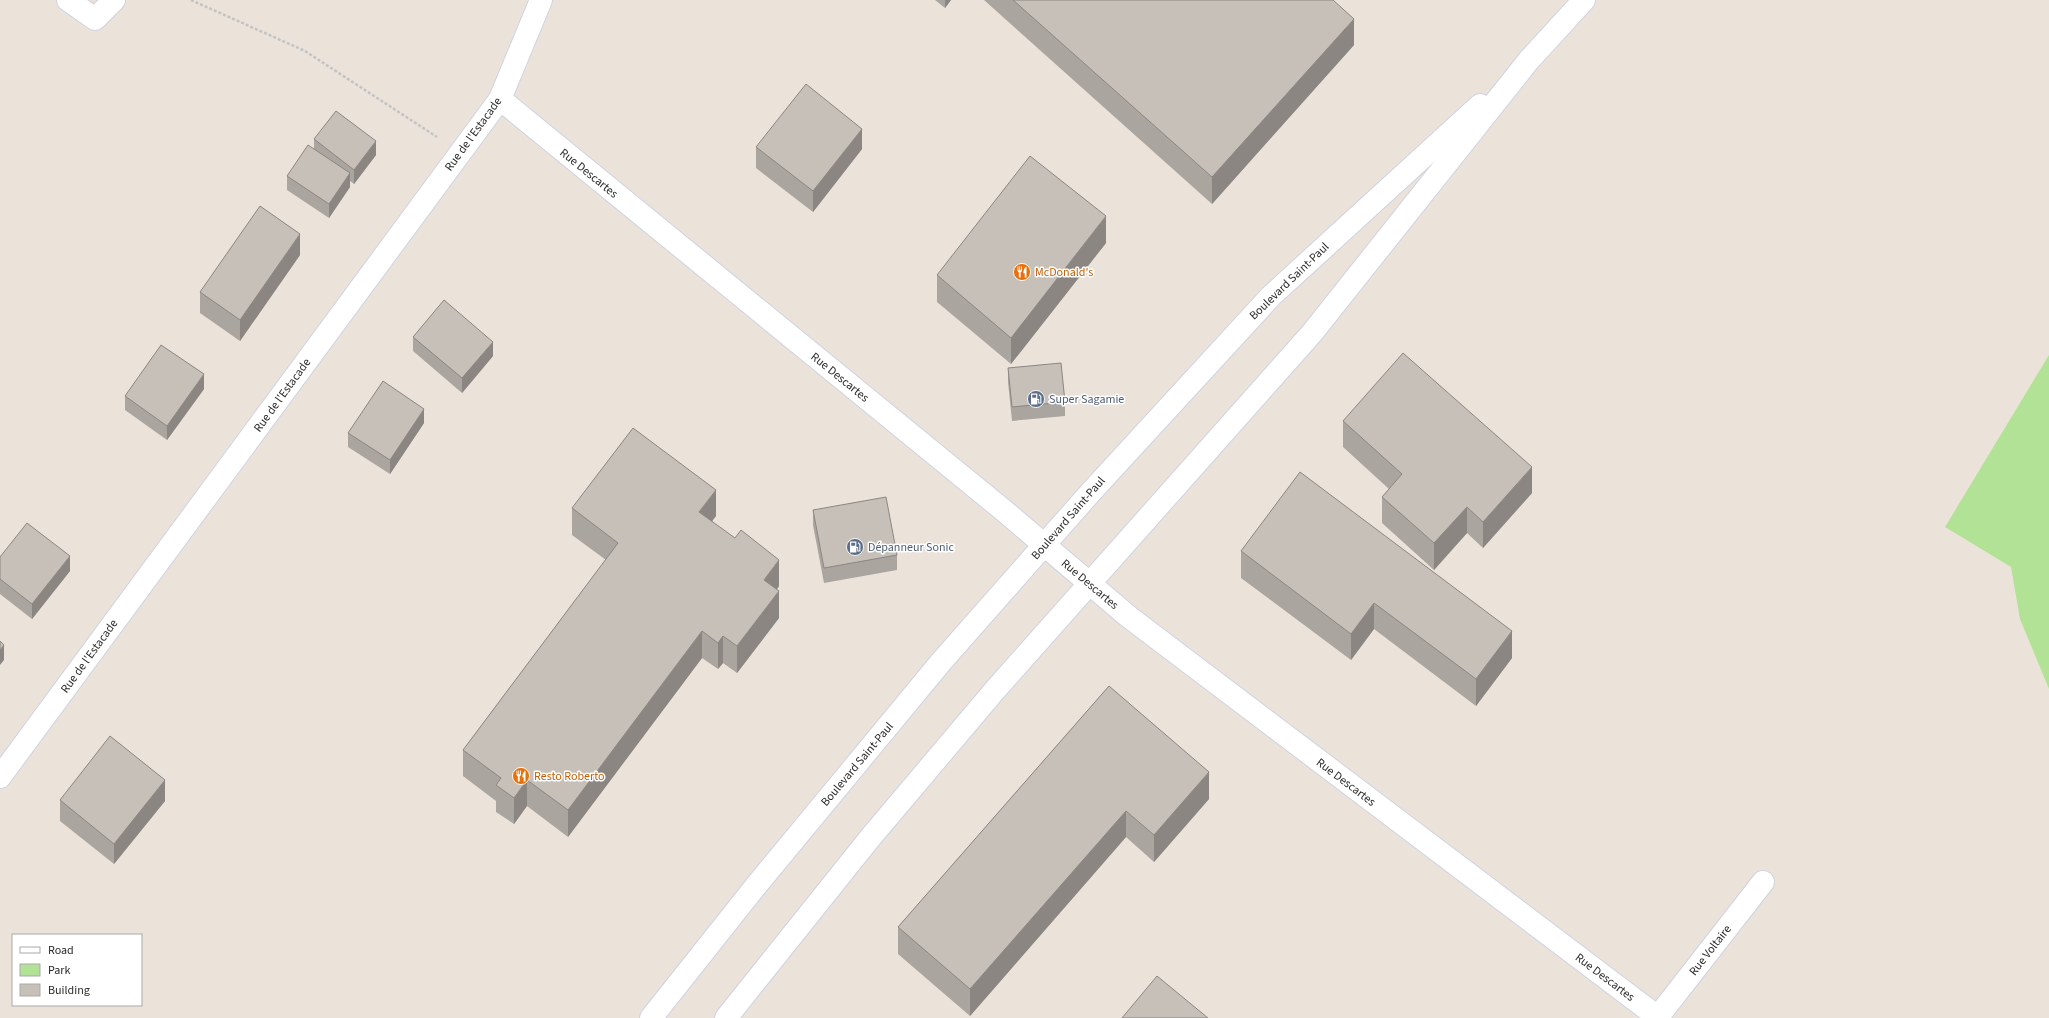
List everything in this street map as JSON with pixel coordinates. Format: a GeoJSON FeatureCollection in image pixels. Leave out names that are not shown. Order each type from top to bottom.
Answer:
{"type":"FeatureCollection","features":[{"type":"Feature","properties":{"kind":"street"},"geometry":{"type":"LineString","coordinates":[[68,0],[95,19],[114,0]]}},
{"type":"Feature","properties":{"kind":"street","name":"Rue de l'Estacade"},"geometry":{"type":"LineString","coordinates":[[0,777],[500,99],[540,0]]}},
{"type":"Feature","properties":{"kind":"street","name":"Boulevard Saint-Paul"},"geometry":{"type":"LineString","coordinates":[[726,1018],[870,838],[990,696],[1312,333],[1529,60],[1584,0]]}},
{"type":"Feature","properties":{"kind":"street","name":"Boulevard Saint-Paul"},"geometry":{"type":"LineString","coordinates":[[651,1018],[755,887],[941,662],[1090,493],[1271,296],[1529,60]]}},
{"type":"Feature","properties":{"kind":"street","name":"Rue Descartes"},"geometry":{"type":"LineString","coordinates":[[500,99],[1135,622],[1658,1018]]}},
{"type":"Feature","properties":{"kind":"street","name":"Rue Voltaire"},"geometry":{"type":"LineString","coordinates":[[1658,1018],[1763,882]]}},
{"type":"Feature","properties":{"kind":"path"},"geometry":{"type":"LineString","coordinates":[[191,0],[305,51],[461,152]]}},
{"type":"Feature","properties":{"kind":"green space"},"geometry":{"type":"Polygon","coordinates":[[[2049,355],[2049,689],[2020,619],[2011,567],[1945,527],[2049,355]]]}},
{"type":"Feature","properties":{"kind":"building"},"geometry":{"type":"Polygon","coordinates":[[[1013,0],[1333,0],[1354,19],[1212,177],[1013,0]]]}},
{"type":"Feature","properties":{"kind":"building"},"geometry":{"type":"Polygon","coordinates":[[[806,84],[862,129],[813,191],[756,147],[806,84]]]}},
{"type":"Feature","properties":{"kind":"building"},"geometry":{"type":"Polygon","coordinates":[[[336,111],[376,141],[354,170],[314,139],[336,111]]]}},
{"type":"Feature","properties":{"kind":"building"},"geometry":{"type":"Polygon","coordinates":[[[308,145],[350,173],[329,204],[287,176],[308,145]]]}},
{"type":"Feature","properties":{"kind":"building","name":"McDonald's"},"geometry":{"type":"Polygon","coordinates":[[[1030,156],[1106,216],[1011,338],[937,275],[1030,156]]]}},
{"type":"Feature","properties":{"kind":"building"},"geometry":{"type":"Polygon","coordinates":[[[260,206],[300,234],[240,320],[200,292],[260,206]]]}},
{"type":"Feature","properties":{"kind":"building"},"geometry":{"type":"Polygon","coordinates":[[[444,300],[493,342],[462,378],[413,337],[444,300]]]}},
{"type":"Feature","properties":{"kind":"building"},"geometry":{"type":"Polygon","coordinates":[[[161,345],[204,374],[167,426],[125,396],[161,345]]]}},
{"type":"Feature","properties":{"kind":"building"},"geometry":{"type":"Polygon","coordinates":[[[1403,353],[1532,467],[1483,522],[1467,507],[1434,543],[1382,497],[1402,474],[1343,421],[1403,353]]]}},
{"type":"Feature","properties":{"kind":"building","name":"Super Sagamie"},"geometry":{"type":"Polygon","coordinates":[[[1061,363],[1065,402],[1012,407],[1008,368],[1061,363]]]}},
{"type":"Feature","properties":{"kind":"building"},"geometry":{"type":"Polygon","coordinates":[[[383,381],[424,409],[390,460],[348,433],[383,381]]]}},
{"type":"Feature","properties":{"kind":"building"},"geometry":{"type":"Polygon","coordinates":[[[633,428],[716,490],[699,512],[735,538],[741,530],[779,560],[764,580],[779,591],[737,646],[723,636],[718,643],[702,631],[568,810],[527,780],[514,798],[496,785],[501,778],[463,750],[618,543],[572,508],[633,428]]]}},
{"type":"Feature","properties":{"kind":"building"},"geometry":{"type":"Polygon","coordinates":[[[1300,472],[1512,631],[1476,679],[1374,603],[1351,634],[1241,551],[1300,472]]]}},
{"type":"Feature","properties":{"kind":"building","name":"Dépanneur Sonic"},"geometry":{"type":"Polygon","coordinates":[[[886,497],[897,555],[824,568],[813,510],[886,497]]]}},
{"type":"Feature","properties":{"kind":"building"},"geometry":{"type":"Polygon","coordinates":[[[27,523],[70,556],[32,604],[0,579],[0,557],[27,523]]]}},
{"type":"Feature","properties":{"kind":"building"},"geometry":{"type":"Polygon","coordinates":[[[0,641],[4,645],[0,650],[0,641]]]}},
{"type":"Feature","properties":{"kind":"building"},"geometry":{"type":"Polygon","coordinates":[[[1109,686],[1209,772],[1154,835],[1126,811],[970,989],[898,927],[1109,686]]]}},
{"type":"Feature","properties":{"kind":"building"},"geometry":{"type":"Polygon","coordinates":[[[110,736],[165,780],[114,844],[60,800],[110,736]]]}},
{"type":"Feature","properties":{"kind":"building"},"geometry":{"type":"Polygon","coordinates":[[[1157,976],[1208,1018],[1122,1018],[1157,976]]]}},
{"type":"Feature","properties":{"kind":"place","name":"McDonald's"},"geometry":{"type":"Point","coordinates":[1022,272]}},
{"type":"Feature","properties":{"kind":"place","name":"Super Sagamie"},"geometry":{"type":"Point","coordinates":[1036,399]}},
{"type":"Feature","properties":{"kind":"place","name":"Dépanneur Sonic"},"geometry":{"type":"Point","coordinates":[855,547]}},
{"type":"Feature","properties":{"kind":"place","name":"Resto Roberto"},"geometry":{"type":"Point","coordinates":[521,776]}}]}
